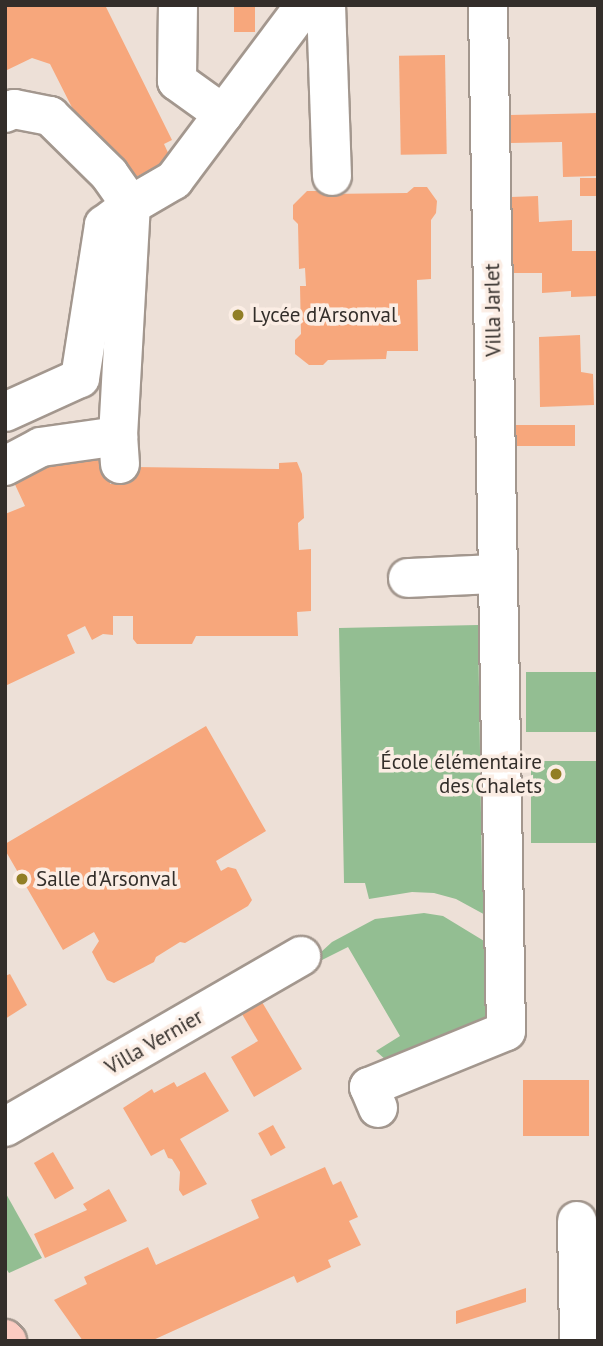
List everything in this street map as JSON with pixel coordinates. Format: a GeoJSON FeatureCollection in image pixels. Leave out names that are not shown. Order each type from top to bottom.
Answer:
{"type":"FeatureCollection","features":[{"type":"Feature","properties":{"kind":"street"},"geometry":{"type":"LineString","coordinates":[[178,5],[177,81],[223,114]]}},
{"type":"Feature","properties":{"kind":"street"},"geometry":{"type":"LineString","coordinates":[[5,412],[80,378],[104,225],[131,205],[174,180],[305,5]]}},
{"type":"Feature","properties":{"kind":"street"},"geometry":{"type":"LineString","coordinates":[[326,5],[332,176]]}},
{"type":"Feature","properties":{"kind":"street","name":"Villa Jarlet"},"geometry":{"type":"LineString","coordinates":[[374,1098],[506,1031],[488,5]]}},
{"type":"Feature","properties":{"kind":"street"},"geometry":{"type":"LineString","coordinates":[[5,113],[14,109],[50,116],[109,174],[131,205],[119,450],[41,447],[5,467]]}},
{"type":"Feature","properties":{"kind":"street"},"geometry":{"type":"LineString","coordinates":[[408,578],[497,574]]}},
{"type":"Feature","properties":{"kind":"street","name":"Villa Vernier"},"geometry":{"type":"LineString","coordinates":[[5,1127],[301,956]]}},
{"type":"Feature","properties":{"kind":"street"},"geometry":{"type":"LineString","coordinates":[[577,1221],[579,1341]]}},
{"type":"Feature","properties":{"kind":"green space"},"geometry":{"type":"Polygon","coordinates":[[[478,625],[482,877],[496,877],[489,917],[456,899],[434,893],[412,892],[369,899],[365,883],[344,883],[339,628],[478,625]]]}},
{"type":"Feature","properties":{"kind":"green space"},"geometry":{"type":"Polygon","coordinates":[[[526,672],[598,672],[598,732],[526,732],[526,672]]]}},
{"type":"Feature","properties":{"kind":"green space"},"geometry":{"type":"Polygon","coordinates":[[[531,761],[598,761],[598,843],[531,843],[531,761]]]}},
{"type":"Feature","properties":{"kind":"green space"},"geometry":{"type":"Polygon","coordinates":[[[424,913],[443,916],[489,944],[491,1022],[387,1061],[376,1051],[400,1036],[348,947],[322,960],[320,953],[332,942],[375,919],[424,913]]]}},
{"type":"Feature","properties":{"kind":"green space"},"geometry":{"type":"Polygon","coordinates":[[[5,1192],[42,1258],[9,1273],[5,1267],[5,1192]]]}},
{"type":"Feature","properties":{"kind":"building"},"geometry":{"type":"Polygon","coordinates":[[[5,5],[110,5],[106,7],[172,140],[164,144],[171,159],[134,178],[126,163],[117,167],[95,153],[50,64],[32,58],[5,71],[5,5]]]}},
{"type":"Feature","properties":{"kind":"building"},"geometry":{"type":"Polygon","coordinates":[[[234,5],[255,5],[255,32],[234,32],[234,5]]]}},
{"type":"Feature","properties":{"kind":"building"},"geometry":{"type":"Polygon","coordinates":[[[445,55],[447,154],[401,155],[399,56],[445,55]]]}},
{"type":"Feature","properties":{"kind":"building"},"geometry":{"type":"Polygon","coordinates":[[[598,113],[598,176],[563,177],[562,142],[510,143],[510,115],[598,113]]]}},
{"type":"Feature","properties":{"kind":"building"},"geometry":{"type":"Polygon","coordinates":[[[580,178],[598,178],[598,196],[580,196],[580,178]]]}},
{"type":"Feature","properties":{"kind":"building"},"geometry":{"type":"Polygon","coordinates":[[[414,187],[427,187],[437,201],[436,213],[431,220],[431,279],[417,280],[418,351],[387,351],[386,359],[328,360],[323,365],[309,365],[295,354],[295,340],[301,334],[300,286],[306,286],[305,268],[299,269],[298,224],[293,219],[293,205],[307,191],[327,194],[407,193],[414,187]]]}},
{"type":"Feature","properties":{"kind":"building"},"geometry":{"type":"Polygon","coordinates":[[[538,196],[539,222],[572,220],[572,251],[596,251],[598,296],[571,297],[571,291],[542,293],[542,273],[512,273],[511,197],[538,196]]]}},
{"type":"Feature","properties":{"kind":"building"},"geometry":{"type":"Polygon","coordinates":[[[580,335],[581,372],[593,374],[594,405],[540,407],[539,337],[580,335]]]}},
{"type":"Feature","properties":{"kind":"building"},"geometry":{"type":"Polygon","coordinates":[[[515,425],[575,425],[575,446],[515,446],[515,425]]]}},
{"type":"Feature","properties":{"kind":"building"},"geometry":{"type":"Polygon","coordinates":[[[110,451],[110,484],[131,483],[131,472],[135,467],[279,469],[279,463],[297,462],[302,474],[304,518],[298,523],[299,550],[311,549],[311,611],[297,612],[298,636],[196,636],[192,644],[137,644],[133,639],[133,616],[113,616],[113,635],[103,634],[92,640],[85,626],[67,635],[75,653],[5,686],[5,514],[25,506],[11,476],[59,453],[110,451]]]}},
{"type":"Feature","properties":{"kind":"building"},"geometry":{"type":"Polygon","coordinates":[[[206,726],[266,831],[216,861],[221,871],[228,867],[236,869],[252,900],[248,906],[185,943],[180,942],[156,957],[154,962],[114,983],[107,980],[92,952],[99,941],[94,932],[63,950],[5,850],[5,844],[206,726]]]}},
{"type":"Feature","properties":{"kind":"building"},"geometry":{"type":"Polygon","coordinates":[[[10,974],[27,1005],[5,1019],[5,976],[10,974]]]}},
{"type":"Feature","properties":{"kind":"building"},"geometry":{"type":"Polygon","coordinates":[[[262,1002],[302,1069],[254,1097],[231,1057],[258,1041],[242,1014],[262,1002]]]}},
{"type":"Feature","properties":{"kind":"building"},"geometry":{"type":"Polygon","coordinates":[[[205,1072],[229,1111],[180,1139],[207,1184],[183,1196],[179,1190],[180,1172],[172,1159],[168,1158],[164,1149],[151,1156],[123,1108],[152,1089],[154,1093],[174,1082],[177,1087],[205,1072]]]}},
{"type":"Feature","properties":{"kind":"building"},"geometry":{"type":"Polygon","coordinates":[[[523,1080],[589,1080],[589,1136],[523,1136],[523,1080]]]}},
{"type":"Feature","properties":{"kind":"building"},"geometry":{"type":"Polygon","coordinates":[[[273,1125],[286,1148],[271,1156],[258,1133],[273,1125]]]}},
{"type":"Feature","properties":{"kind":"building"},"geometry":{"type":"Polygon","coordinates":[[[53,1152],[74,1188],[55,1199],[34,1163],[53,1152]]]}},
{"type":"Feature","properties":{"kind":"building"},"geometry":{"type":"Polygon","coordinates":[[[325,1167],[333,1185],[341,1181],[358,1217],[349,1221],[361,1245],[328,1260],[331,1267],[297,1283],[294,1276],[151,1341],[83,1341],[54,1300],[87,1284],[84,1277],[148,1247],[156,1265],[259,1218],[251,1200],[325,1167]]]}},
{"type":"Feature","properties":{"kind":"building"},"geometry":{"type":"Polygon","coordinates":[[[109,1189],[127,1221],[45,1258],[34,1234],[87,1210],[83,1204],[109,1189]]]}},
{"type":"Feature","properties":{"kind":"building"},"geometry":{"type":"Polygon","coordinates":[[[526,1288],[526,1302],[456,1324],[456,1311],[526,1288]]]}},
{"type":"Feature","properties":{"kind":"place","name":"Lycée d'Arsonval"},"geometry":{"type":"Point","coordinates":[238,315]}},
{"type":"Feature","properties":{"kind":"place","name":"École élémentaire des Chalets"},"geometry":{"type":"Point","coordinates":[556,774]}},
{"type":"Feature","properties":{"kind":"place","name":"Salle d'Arsonval"},"geometry":{"type":"Point","coordinates":[22,879]}}]}
